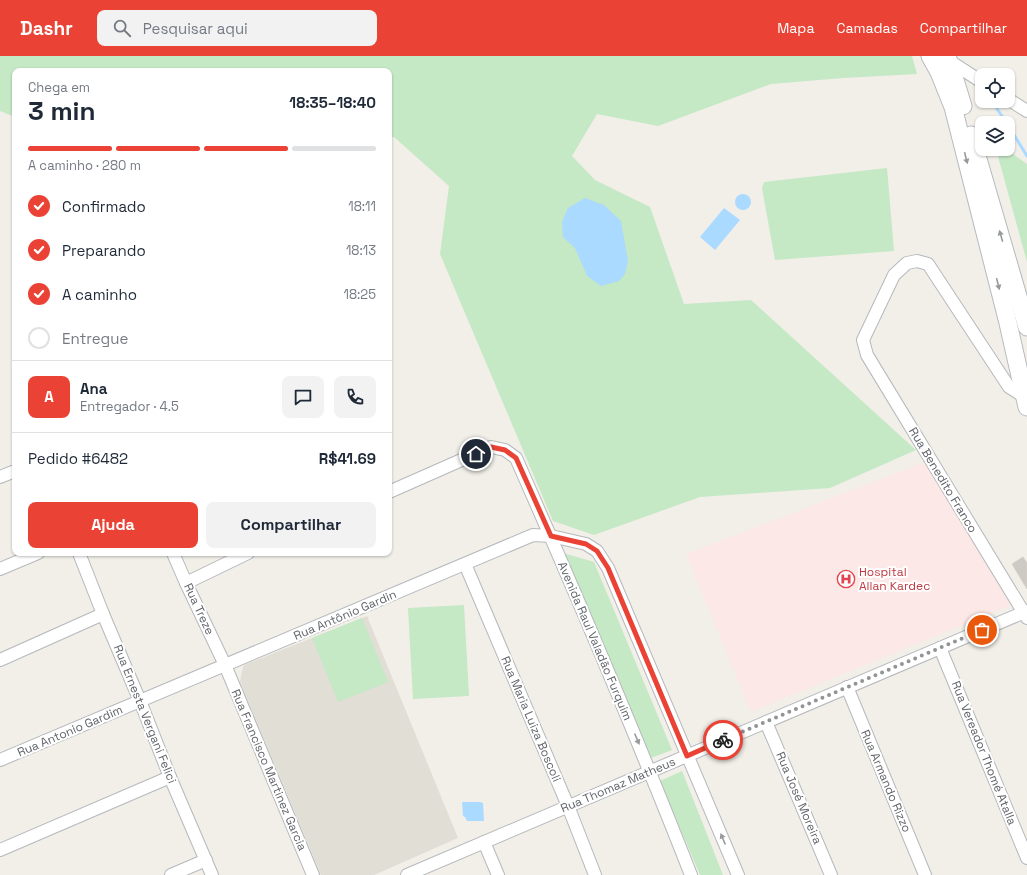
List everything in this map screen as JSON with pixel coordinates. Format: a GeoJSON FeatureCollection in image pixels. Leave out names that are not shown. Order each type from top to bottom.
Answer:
{"type":"FeatureCollection","features":[{"type":"Feature","properties":{"kind":"main road"},"geometry":{"type":"LineString","coordinates":[[930,56],[940,72],[953,107],[1008,323],[1026,402]]}},
{"type":"Feature","properties":{"kind":"main road"},"geometry":{"type":"LineString","coordinates":[[948,58],[1027,327]]}},
{"type":"Feature","properties":{"kind":"street"},"geometry":{"type":"LineString","coordinates":[[948,58],[975,77]]}},
{"type":"Feature","properties":{"kind":"street"},"geometry":{"type":"LineString","coordinates":[[1015,103],[1027,111]]}},
{"type":"Feature","properties":{"kind":"street","name":"Rua Benedito Franco"},"geometry":{"type":"LineString","coordinates":[[1026,402],[1009,387],[928,264],[917,261],[907,263],[894,275],[863,340],[867,355],[1026,614]]}},
{"type":"Feature","properties":{"kind":"street","name":"Avenida Raul Valadão Furquim"},"geometry":{"type":"LineString","coordinates":[[392,491],[491,447],[505,450],[516,458],[551,536],[650,771],[691,875]]}},
{"type":"Feature","properties":{"kind":"street"},"geometry":{"type":"LineString","coordinates":[[0,477],[12,472]]}},
{"type":"Feature","properties":{"kind":"street","name":"Rua Antônio Gardin"},"geometry":{"type":"LineString","coordinates":[[140,700],[533,535],[551,536]]}},
{"type":"Feature","properties":{"kind":"street"},"geometry":{"type":"LineString","coordinates":[[551,536],[586,544],[597,551],[608,568],[738,875]]}},
{"type":"Feature","properties":{"kind":"street"},"geometry":{"type":"LineString","coordinates":[[0,569],[31,556]]}},
{"type":"Feature","properties":{"kind":"street","name":"Rua Ernesta Vergani Felici"},"geometry":{"type":"LineString","coordinates":[[80,556],[170,777],[212,875]]}},
{"type":"Feature","properties":{"kind":"street","name":"Rua Treze"},"geometry":{"type":"LineString","coordinates":[[174,556],[225,665]]}},
{"type":"Feature","properties":{"kind":"street"},"geometry":{"type":"LineString","coordinates":[[186,583],[242,556]]}},
{"type":"Feature","properties":{"kind":"street","name":"Rua Maria Luiza Boscoli"},"geometry":{"type":"LineString","coordinates":[[465,564],[568,806],[595,875]]}},
{"type":"Feature","properties":{"kind":"street"},"geometry":{"type":"LineString","coordinates":[[0,660],[103,614]]}},
{"type":"Feature","properties":{"kind":"street","name":"Rua Thomaz Matheus"},"geometry":{"type":"LineString","coordinates":[[407,875],[847,687],[1026,614]]}},
{"type":"Feature","properties":{"kind":"street","name":"Rua Vereador Thomé Atalla"},"geometry":{"type":"LineString","coordinates":[[940,648],[1027,858]]}},
{"type":"Feature","properties":{"kind":"street","name":"Rua Francisco Martinez Garcia"},"geometry":{"type":"LineString","coordinates":[[225,665],[313,875]]}},
{"type":"Feature","properties":{"kind":"street","name":"Rua Armando Rizzo"},"geometry":{"type":"LineString","coordinates":[[847,687],[925,875]]}},
{"type":"Feature","properties":{"kind":"street","name":"Rua Antonio Gardim"},"geometry":{"type":"LineString","coordinates":[[0,760],[140,700]]}},
{"type":"Feature","properties":{"kind":"street","name":"Rua José Moreira"},"geometry":{"type":"LineString","coordinates":[[766,722],[831,875]]}},
{"type":"Feature","properties":{"kind":"street"},"geometry":{"type":"LineString","coordinates":[[0,850],[170,777]]}},
{"type":"Feature","properties":{"kind":"street"},"geometry":{"type":"LineString","coordinates":[[484,842],[498,875]]}},
{"type":"Feature","properties":{"kind":"street"},"geometry":{"type":"LineString","coordinates":[[171,875],[206,860]]}},
{"type":"Feature","properties":{"kind":"shaded area","name":"Hospital Allan Kardec"},"geometry":{"type":"Polygon","coordinates":[[[928,461],[1011,605],[751,712],[686,554],[928,461]]]}},
{"type":"Feature","properties":{"kind":"shaded area"},"geometry":{"type":"Polygon","coordinates":[[[367,616],[458,838],[374,875],[321,875],[240,682],[244,665],[367,616]]]}},
{"type":"Feature","properties":{"kind":"green space"},"geometry":{"type":"Polygon","coordinates":[[[0,56],[912,56],[917,74],[771,84],[658,126],[597,114],[572,156],[595,180],[650,207],[684,304],[751,300],[916,450],[830,488],[700,497],[594,535],[553,521],[440,254],[449,186],[394,137],[392,137],[392,68],[12,68],[12,116],[0,111],[0,56]]]}},
{"type":"Feature","properties":{"kind":"green space"},"geometry":{"type":"Polygon","coordinates":[[[1015,155],[1027,164],[1027,262],[998,156],[1015,155]]]}},
{"type":"Feature","properties":{"kind":"green space"},"geometry":{"type":"Polygon","coordinates":[[[887,168],[894,251],[775,260],[762,188],[764,182],[887,168]]]}},
{"type":"Feature","properties":{"kind":"green space"},"geometry":{"type":"Polygon","coordinates":[[[563,553],[594,562],[672,750],[651,758],[563,553]]]}},
{"type":"Feature","properties":{"kind":"green space"},"geometry":{"type":"Polygon","coordinates":[[[464,605],[469,696],[413,699],[408,608],[464,605]]]}},
{"type":"Feature","properties":{"kind":"green space"},"geometry":{"type":"Polygon","coordinates":[[[362,618],[388,682],[338,702],[312,638],[362,618]]]}},
{"type":"Feature","properties":{"kind":"green space"},"geometry":{"type":"Polygon","coordinates":[[[682,771],[723,875],[700,875],[660,781],[682,771]]]}},
{"type":"Feature","properties":{"kind":"water"},"geometry":{"type":"Polygon","coordinates":[[[743,194],[749,196],[751,202],[749,208],[743,210],[737,208],[735,202],[737,196],[743,194]]]}},
{"type":"Feature","properties":{"kind":"water"},"geometry":{"type":"Polygon","coordinates":[[[585,198],[604,205],[621,221],[628,261],[625,274],[619,281],[601,286],[587,276],[575,248],[563,237],[562,222],[568,208],[585,198]]]}},
{"type":"Feature","properties":{"kind":"water"},"geometry":{"type":"Polygon","coordinates":[[[724,208],[740,220],[715,250],[700,237],[724,208]]]}},
{"type":"Feature","properties":{"kind":"water"},"geometry":{"type":"Polygon","coordinates":[[[462,802],[483,803],[484,821],[467,821],[463,816],[462,802]]]}},
{"type":"Feature","properties":{"kind":"building"},"geometry":{"type":"Polygon","coordinates":[[[1023,557],[1027,563],[1027,589],[1012,564],[1023,557]]]}},
{"type":"Feature","properties":{"kind":"waterway"},"geometry":{"type":"LineString","coordinates":[[997,109],[1002,116]]}},
{"type":"Feature","properties":{"kind":"waterway"},"geometry":{"type":"LineString","coordinates":[[1015,136],[1027,156]]}},
{"type":"Feature","properties":{"kind":"way so far"},"geometry":{"type":"LineString","coordinates":[[723,740],[982,630]]}},
{"type":"Feature","properties":{"kind":"place","name":"Hospital Allan Kardec"},"geometry":{"type":"Point","coordinates":[846,579]}},
{"type":"Feature","properties":{"kind":"route"},"geometry":{"type":"LineString","coordinates":[[476,454],[491,447],[505,450],[516,458],[551,536],[586,544],[597,551],[608,568],[687,756],[723,740]]}}]}
